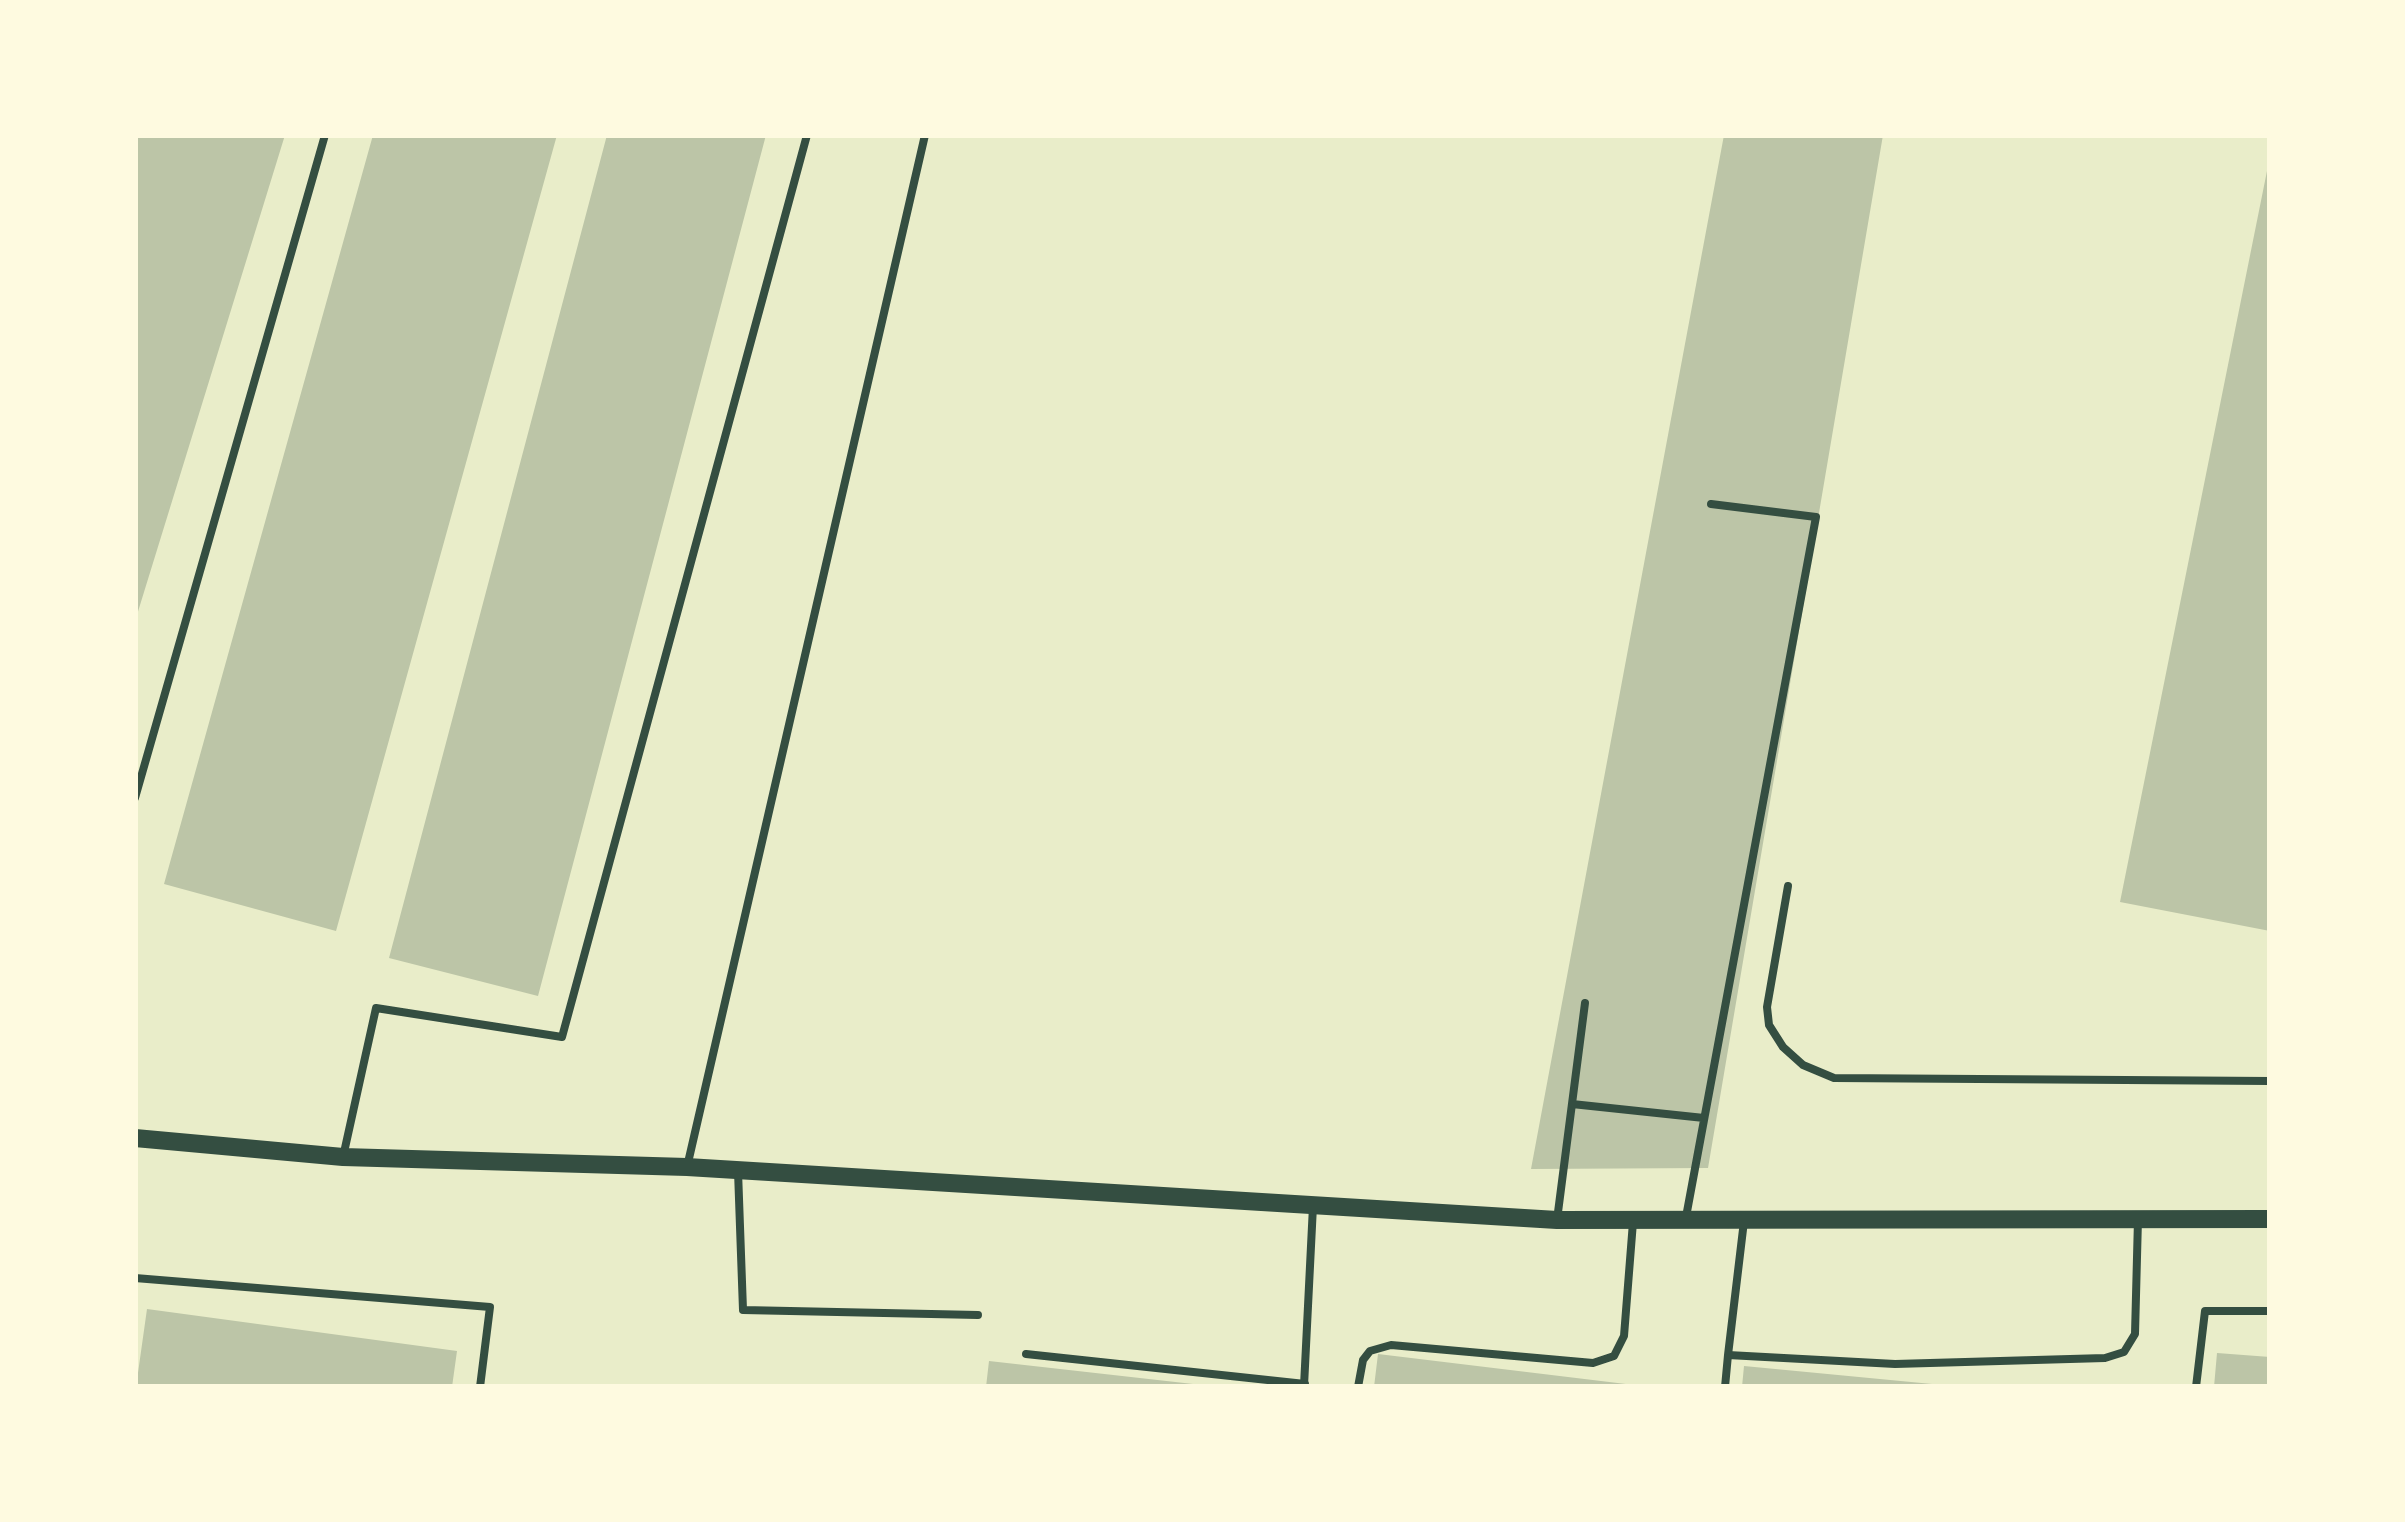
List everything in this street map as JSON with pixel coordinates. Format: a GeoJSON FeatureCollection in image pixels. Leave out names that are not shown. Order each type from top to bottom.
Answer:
{"type":"FeatureCollection","features":[{"type":"Feature","properties":{"kind":"street"},"geometry":{"type":"LineString","coordinates":[[135,1138],[343,1157],[686,1167],[1557,1220],[2270,1219]]}},
{"type":"Feature","properties":{"kind":"lane"},"geometry":{"type":"LineString","coordinates":[[135,798],[326,135]]}},
{"type":"Feature","properties":{"kind":"lane"},"geometry":{"type":"LineString","coordinates":[[343,1157],[376,1008],[562,1037],[807,135]]}},
{"type":"Feature","properties":{"kind":"lane"},"geometry":{"type":"LineString","coordinates":[[686,1167],[924,135]]}},
{"type":"Feature","properties":{"kind":"lane"},"geometry":{"type":"LineString","coordinates":[[1685,1222],[1816,517],[1711,504]]}},
{"type":"Feature","properties":{"kind":"lane"},"geometry":{"type":"LineString","coordinates":[[1788,886],[1767,1007],[1770,1025],[1783,1047],[1802,1065],[1834,1078],[2270,1080]]}},
{"type":"Feature","properties":{"kind":"lane"},"geometry":{"type":"LineString","coordinates":[[1557,1220],[1585,1003]]}},
{"type":"Feature","properties":{"kind":"lane"},"geometry":{"type":"LineString","coordinates":[[1572,1104],[1704,1118]]}},
{"type":"Feature","properties":{"kind":"lane"},"geometry":{"type":"LineString","coordinates":[[738,1170],[743,1310],[978,1315]]}},
{"type":"Feature","properties":{"kind":"lane"},"geometry":{"type":"LineString","coordinates":[[1026,1354],[1304,1386],[1313,1206]]}},
{"type":"Feature","properties":{"kind":"lane"},"geometry":{"type":"LineString","coordinates":[[1728,1356],[1895,1364],[2116,1356],[2132,1344],[2135,1334],[2138,1219]]}},
{"type":"Feature","properties":{"kind":"lane"},"geometry":{"type":"LineString","coordinates":[[1725,1387],[1744,1221]]}},
{"type":"Feature","properties":{"kind":"lane"},"geometry":{"type":"LineString","coordinates":[[1358,1387],[1363,1360],[1370,1351],[1391,1345],[1604,1362],[1622,1347],[1633,1222]]}},
{"type":"Feature","properties":{"kind":"lane"},"geometry":{"type":"LineString","coordinates":[[135,1278],[490,1306],[480,1387]]}},
{"type":"Feature","properties":{"kind":"lane"},"geometry":{"type":"LineString","coordinates":[[2196,1387],[2205,1311],[2270,1311]]}},
{"type":"Feature","properties":{"kind":"building"},"geometry":{"type":"Polygon","coordinates":[[[135,135],[285,135],[136,618],[135,618],[135,135]]]}},
{"type":"Feature","properties":{"kind":"building"},"geometry":{"type":"Polygon","coordinates":[[[373,135],[557,135],[336,931],[164,884],[373,135]]]}},
{"type":"Feature","properties":{"kind":"building"},"geometry":{"type":"Polygon","coordinates":[[[607,135],[766,135],[538,996],[389,958],[607,135]]]}},
{"type":"Feature","properties":{"kind":"building"},"geometry":{"type":"Polygon","coordinates":[[[1724,135],[1883,135],[1708,1168],[1531,1169],[1724,135]]]}},
{"type":"Feature","properties":{"kind":"building"},"geometry":{"type":"Polygon","coordinates":[[[2270,166],[2270,931],[2120,902],[2270,166]]]}},
{"type":"Feature","properties":{"kind":"building"},"geometry":{"type":"Polygon","coordinates":[[[147,1309],[457,1351],[452,1387],[136,1387],[147,1309]]]}},
{"type":"Feature","properties":{"kind":"building"},"geometry":{"type":"Polygon","coordinates":[[[2217,1353],[2270,1357],[2270,1387],[2214,1387],[2217,1353]]]}},
{"type":"Feature","properties":{"kind":"building"},"geometry":{"type":"Polygon","coordinates":[[[1378,1354],[1634,1385],[1634,1387],[1374,1387],[1378,1354]]]}},
{"type":"Feature","properties":{"kind":"building"},"geometry":{"type":"Polygon","coordinates":[[[989,1361],[1193,1384],[1193,1387],[986,1387],[989,1361]]]}},
{"type":"Feature","properties":{"kind":"building"},"geometry":{"type":"Polygon","coordinates":[[[1744,1366],[1932,1384],[1742,1387],[1744,1366]]]}}]}
